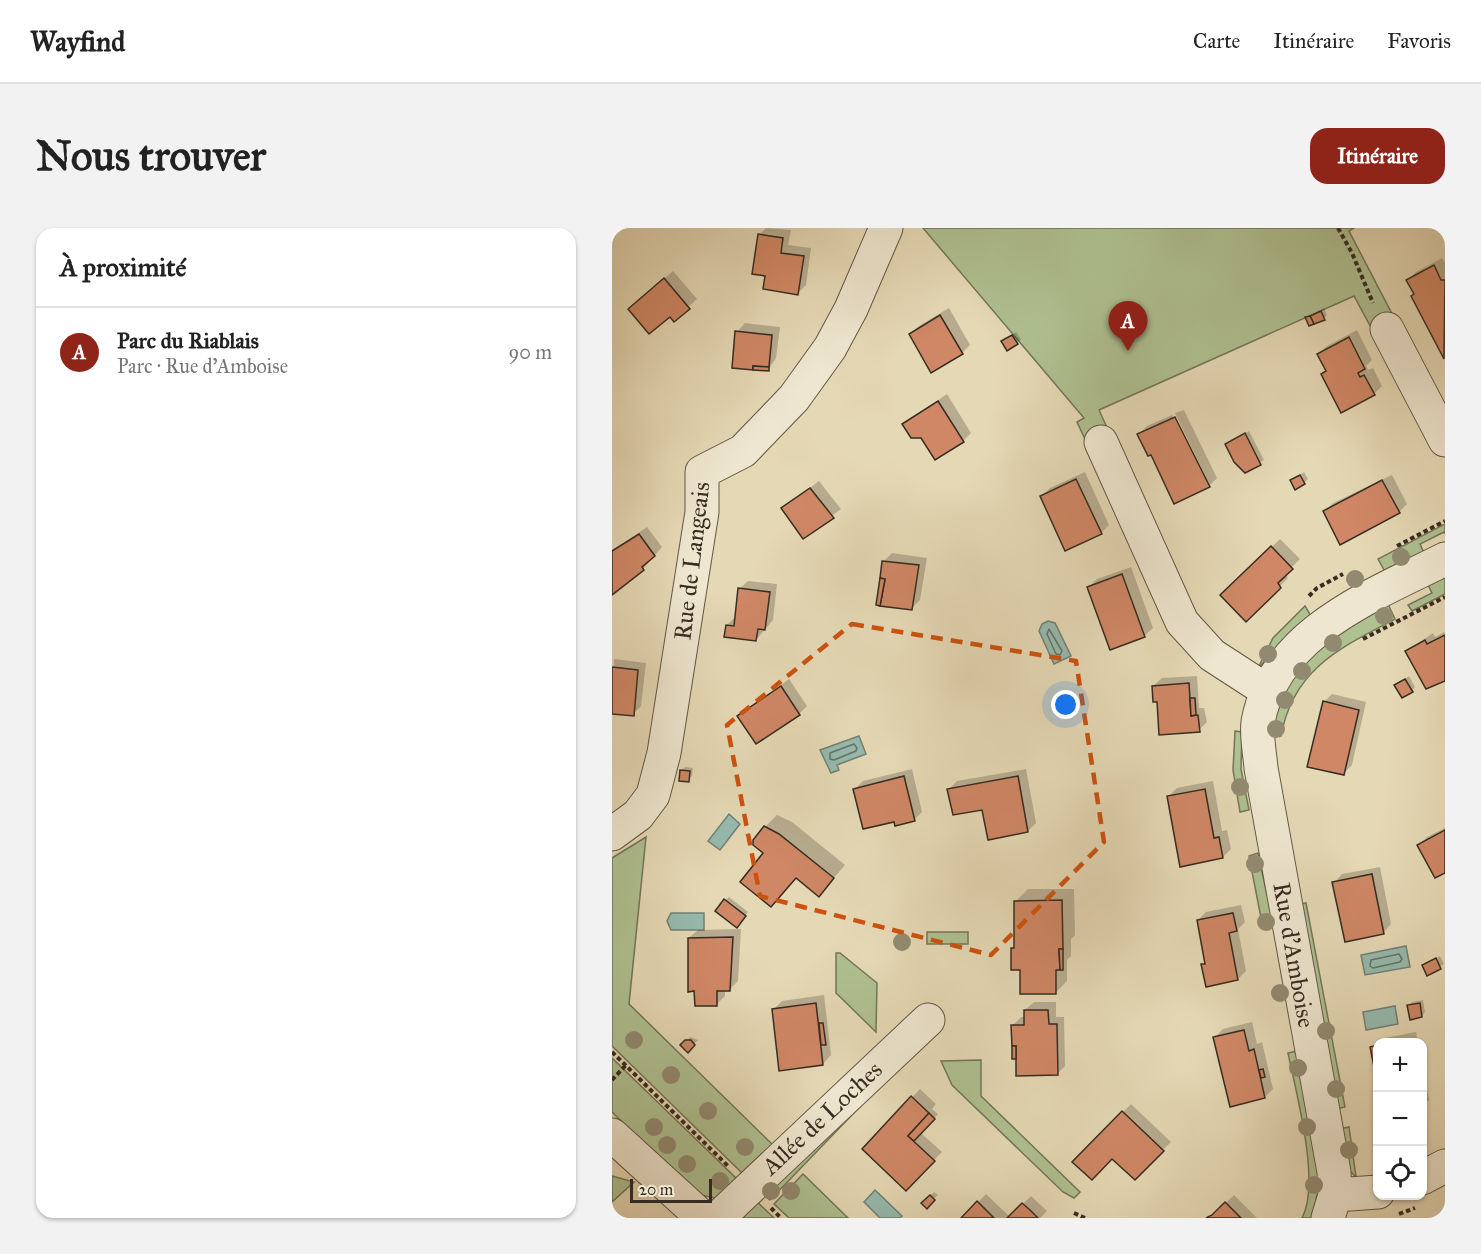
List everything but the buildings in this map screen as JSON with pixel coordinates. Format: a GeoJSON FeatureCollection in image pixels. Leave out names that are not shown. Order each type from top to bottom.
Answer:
{"type":"FeatureCollection","features":[{"type":"Feature","properties":{"kind":"street","name":"Rue de Langeais"},"geometry":{"type":"LineString","coordinates":[[612,834],[638,815],[653,795],[664,753],[702,512],[702,472],[743,451],[794,398],[830,348],[851,309],[886,228]]}},
{"type":"Feature","properties":{"kind":"street"},"geometry":{"type":"LineString","coordinates":[[1387,329],[1445,440]]}},
{"type":"Feature","properties":{"kind":"street"},"geometry":{"type":"LineString","coordinates":[[1101,442],[1182,622],[1212,655],[1269,692]]}},
{"type":"Feature","properties":{"kind":"street","name":"Rue d'Amboise"},"geometry":{"type":"LineString","coordinates":[[1331,1207],[1334,1172],[1261,768],[1258,723],[1269,692],[1283,665],[1310,634],[1377,593],[1445,559]]}},
{"type":"Feature","properties":{"kind":"street","name":"Allée de Loches"},"geometry":{"type":"LineString","coordinates":[[718,1218],[749,1186],[928,1020]]}},
{"type":"Feature","properties":{"kind":"street"},"geometry":{"type":"LineString","coordinates":[[612,1135],[703,1218]]}},
{"type":"Feature","properties":{"kind":"street"},"geometry":{"type":"LineString","coordinates":[[1427,1185],[1445,1166]]}},
{"type":"Feature","properties":{"kind":"street"},"geometry":{"type":"LineString","coordinates":[[1331,1207],[1387,1203]]}},
{"type":"Feature","properties":{"kind":"path"},"geometry":{"type":"LineString","coordinates":[[1338,228],[1387,329]]}},
{"type":"Feature","properties":{"kind":"path"},"geometry":{"type":"LineString","coordinates":[[1356,642],[1445,597]]}},
{"type":"Feature","properties":{"kind":"path"},"geometry":{"type":"LineString","coordinates":[[612,1052],[781,1218]]}},
{"type":"Feature","properties":{"kind":"path"},"geometry":{"type":"LineString","coordinates":[[612,1080],[626,1065]]}},
{"type":"Feature","properties":{"kind":"path"},"geometry":{"type":"LineString","coordinates":[[1074,1213],[1085,1218]]}},
{"type":"Feature","properties":{"kind":"highlighted area"},"geometry":{"type":"Polygon","coordinates":[[[852,624],[1076,661],[1104,842],[991,955],[760,896],[727,725],[852,624]]]}},
{"type":"Feature","properties":{"kind":"green space"},"geometry":{"type":"Polygon","coordinates":[[[923,228],[1354,228],[1349,231],[1403,335],[1381,346],[1354,296],[1099,410],[1122,461],[1100,471],[1077,422],[1084,418],[923,228]]]}},
{"type":"Feature","properties":{"kind":"green space"},"geometry":{"type":"Polygon","coordinates":[[[1445,524],[1445,534],[1444,532],[1420,544],[1425,555],[1387,575],[1378,559],[1445,524]]]}},
{"type":"Feature","properties":{"kind":"green space"},"geometry":{"type":"Polygon","coordinates":[[[1445,573],[1445,594],[1412,611],[1408,605],[1432,593],[1427,583],[1445,573]]]}},
{"type":"Feature","properties":{"kind":"green space"},"geometry":{"type":"Polygon","coordinates":[[[1388,604],[1395,619],[1356,640],[1322,663],[1296,694],[1287,713],[1281,736],[1268,735],[1276,700],[1307,653],[1388,604]]]}},
{"type":"Feature","properties":{"kind":"green space"},"geometry":{"type":"Polygon","coordinates":[[[1305,606],[1311,616],[1293,629],[1257,670],[1273,638],[1305,606]]]}},
{"type":"Feature","properties":{"kind":"green space"},"geometry":{"type":"Polygon","coordinates":[[[1235,731],[1242,732],[1241,769],[1249,810],[1240,812],[1233,770],[1235,731]]]}},
{"type":"Feature","properties":{"kind":"green space"},"geometry":{"type":"Polygon","coordinates":[[[646,837],[629,1004],[773,1145],[744,1175],[612,1046],[612,858],[646,837]]]}},
{"type":"Feature","properties":{"kind":"green space"},"geometry":{"type":"Polygon","coordinates":[[[1258,853],[1267,895],[1280,901],[1273,926],[1263,928],[1249,856],[1258,853]]]}},
{"type":"Feature","properties":{"kind":"green space"},"geometry":{"type":"Polygon","coordinates":[[[1306,903],[1345,1107],[1336,1109],[1296,905],[1306,903]]]}},
{"type":"Feature","properties":{"kind":"green space"},"geometry":{"type":"Polygon","coordinates":[[[927,932],[968,932],[968,944],[927,944],[927,932]]]}},
{"type":"Feature","properties":{"kind":"green space"},"geometry":{"type":"Polygon","coordinates":[[[836,953],[840,953],[877,983],[876,1032],[836,993],[836,953]]]}},
{"type":"Feature","properties":{"kind":"green space"},"geometry":{"type":"Polygon","coordinates":[[[1297,1051],[1321,1178],[1312,1218],[1302,1218],[1307,1203],[1308,1161],[1301,1113],[1288,1053],[1297,1051]]]}},
{"type":"Feature","properties":{"kind":"green space"},"geometry":{"type":"Polygon","coordinates":[[[612,1058],[738,1180],[715,1198],[696,1194],[612,1112],[612,1058]]]}},
{"type":"Feature","properties":{"kind":"green space"},"geometry":{"type":"Polygon","coordinates":[[[981,1060],[981,1096],[1080,1192],[1074,1198],[1063,1192],[952,1085],[941,1061],[981,1060]]]}},
{"type":"Feature","properties":{"kind":"green space"},"geometry":{"type":"Polygon","coordinates":[[[904,1061],[770,1200],[760,1191],[904,1061]]]}},
{"type":"Feature","properties":{"kind":"green space"},"geometry":{"type":"Polygon","coordinates":[[[1349,1127],[1356,1177],[1349,1170],[1339,1129],[1349,1127]]]}},
{"type":"Feature","properties":{"kind":"green space"},"geometry":{"type":"Polygon","coordinates":[[[803,1174],[848,1218],[789,1218],[774,1204],[803,1174]]]}},
{"type":"Feature","properties":{"kind":"green space"},"geometry":{"type":"Polygon","coordinates":[[[612,1176],[634,1182],[612,1202],[612,1176]]]}},
{"type":"Feature","properties":{"kind":"green space"},"geometry":{"type":"Polygon","coordinates":[[[753,1198],[774,1218],[739,1218],[753,1198]]]}},
{"type":"Feature","properties":{"kind":"water"},"geometry":{"type":"Polygon","coordinates":[[[1048,621],[1055,623],[1071,656],[1054,664],[1039,631],[1042,624],[1048,621]]]}},
{"type":"Feature","properties":{"kind":"water"},"geometry":{"type":"Polygon","coordinates":[[[859,736],[866,754],[837,765],[839,770],[831,773],[820,750],[859,736]]]}},
{"type":"Feature","properties":{"kind":"water"},"geometry":{"type":"Polygon","coordinates":[[[729,814],[740,824],[720,850],[708,841],[729,814]]]}},
{"type":"Feature","properties":{"kind":"water"},"geometry":{"type":"Polygon","coordinates":[[[671,913],[704,913],[704,930],[671,930],[667,921],[671,913]]]}},
{"type":"Feature","properties":{"kind":"water"},"geometry":{"type":"Polygon","coordinates":[[[1406,946],[1410,967],[1365,975],[1361,955],[1406,946]]]}},
{"type":"Feature","properties":{"kind":"water"},"geometry":{"type":"Polygon","coordinates":[[[1395,1006],[1398,1024],[1366,1030],[1363,1012],[1395,1006]]]}},
{"type":"Feature","properties":{"kind":"water"},"geometry":{"type":"Polygon","coordinates":[[[875,1190],[902,1216],[900,1218],[880,1218],[864,1202],[875,1190]]]}},
{"type":"Feature","properties":{"kind":"place","name":"Parc du Riablais"},"geometry":{"type":"Point","coordinates":[1128,351]}}]}
